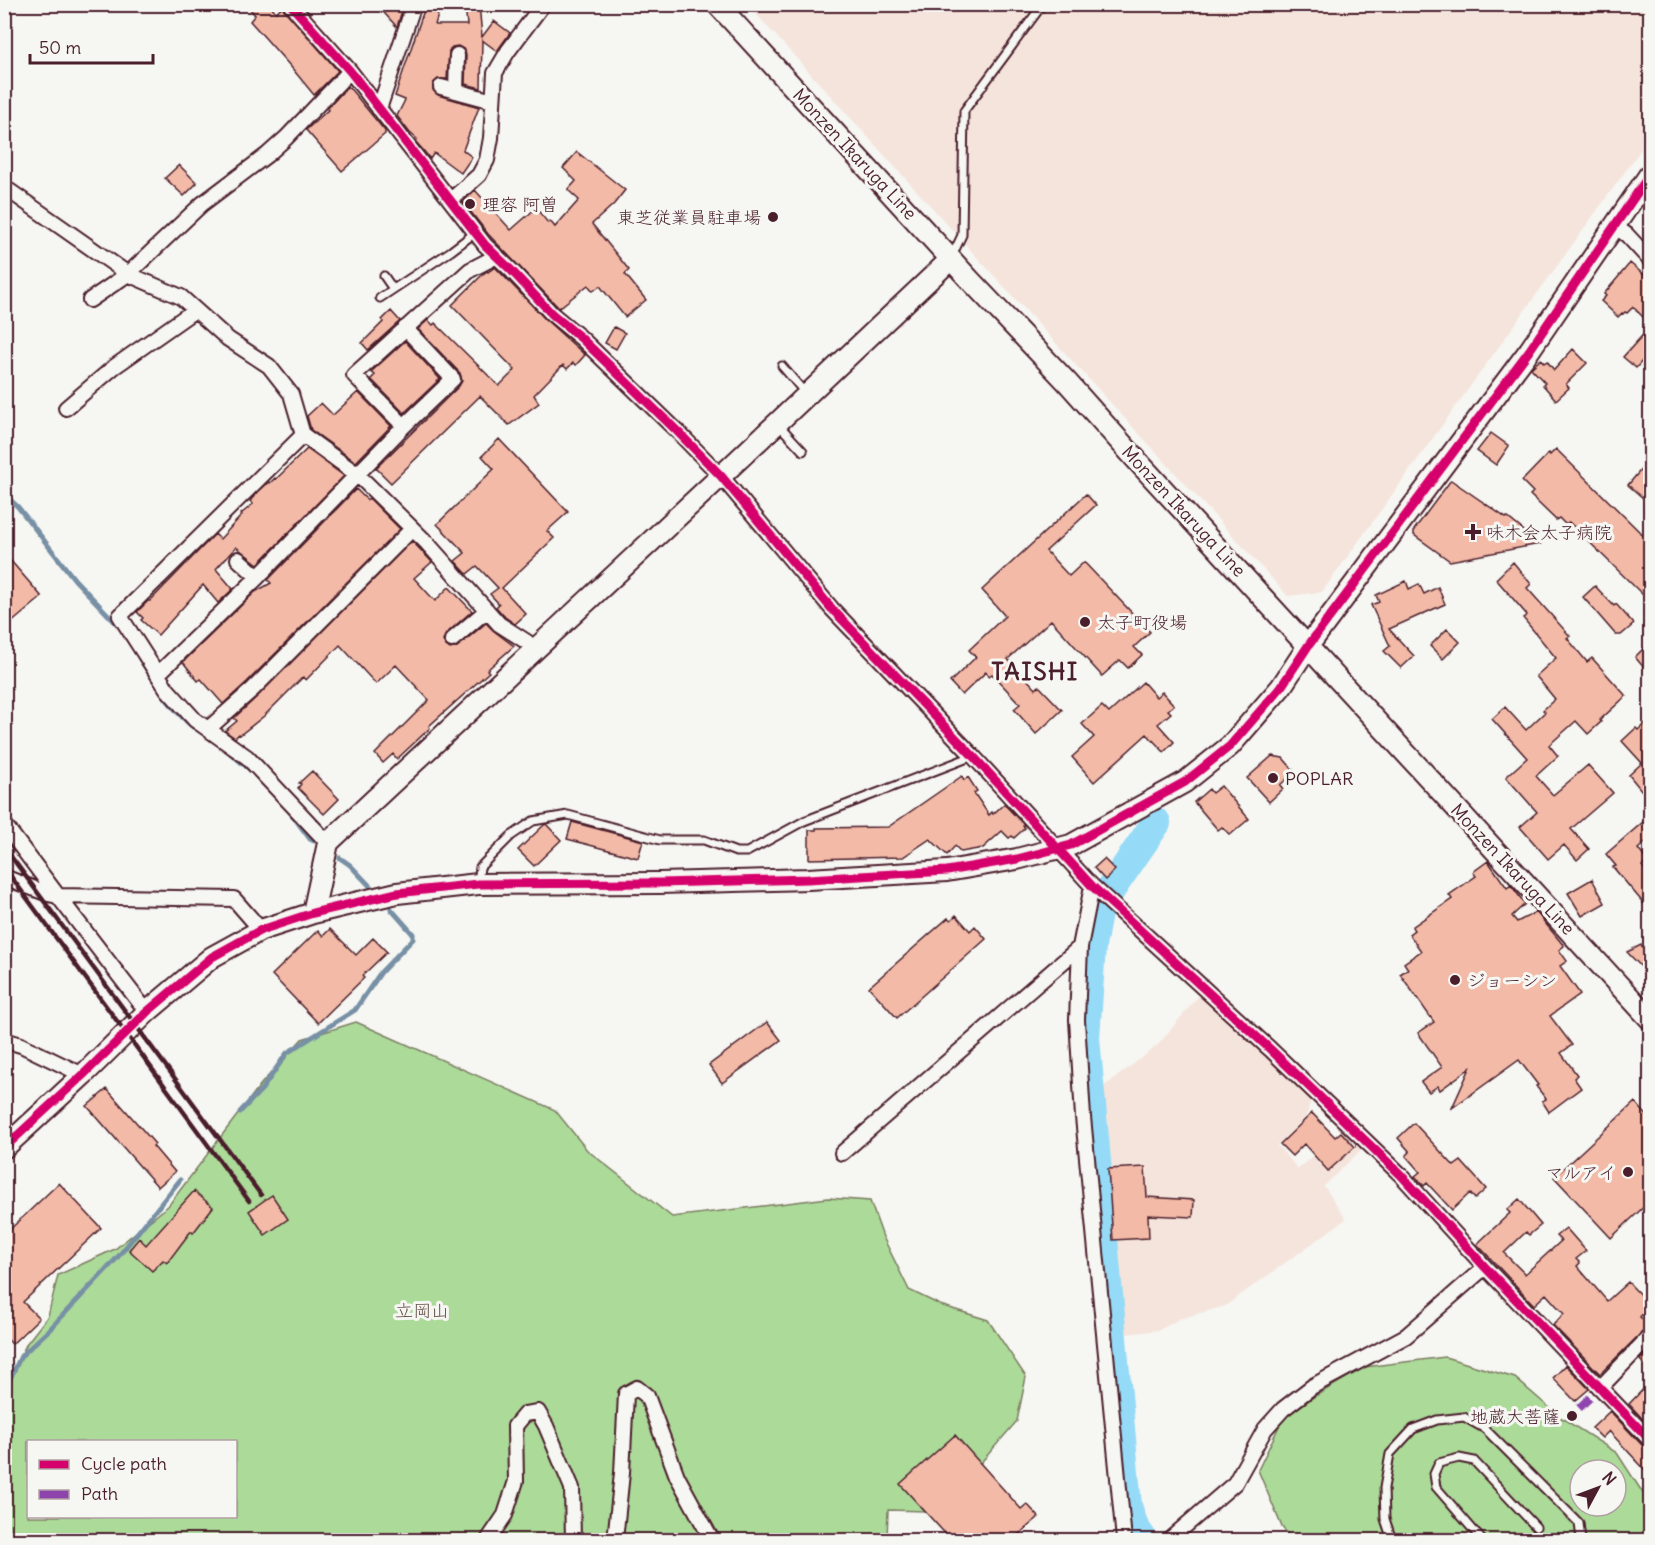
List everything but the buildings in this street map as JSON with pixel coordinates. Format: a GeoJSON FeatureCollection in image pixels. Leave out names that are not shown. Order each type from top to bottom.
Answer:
{"type":"FeatureCollection","features":[{"type":"Feature","properties":{"kind":"street"},"geometry":{"type":"LineString","coordinates":[[290,4],[350,71],[485,245],[552,314],[613,369],[720,476],[832,609],[1100,893],[1344,1118],[1401,1175],[1650,1440]]}},
{"type":"Feature","properties":{"kind":"street"},"geometry":{"type":"LineString","coordinates":[[379,109],[414,4]]}},
{"type":"Feature","properties":{"kind":"street"},"geometry":{"type":"LineString","coordinates":[[451,200],[479,175],[487,160],[491,138],[495,73],[508,51],[543,4]]}},
{"type":"Feature","properties":{"kind":"street","name":"Monzen Ikaruga Line"},"geometry":{"type":"LineString","coordinates":[[717,4],[1067,382],[1650,1019]]}},
{"type":"Feature","properties":{"kind":"street"},"geometry":{"type":"LineString","coordinates":[[456,91],[457,56]]}},
{"type":"Feature","properties":{"kind":"street"},"geometry":{"type":"LineString","coordinates":[[90,300],[128,274],[202,204],[267,155],[350,71]]}},
{"type":"Feature","properties":{"kind":"street"},"geometry":{"type":"LineString","coordinates":[[441,87],[493,101]]}},
{"type":"Feature","properties":{"kind":"street"},"geometry":{"type":"LineString","coordinates":[[4,1148],[147,1012],[212,957],[261,930],[313,913],[397,893],[478,884],[808,879],[947,871],[1017,859],[1071,845],[1185,782],[1230,746],[1281,687],[1308,645],[1529,351],[1650,174]]}},
{"type":"Feature","properties":{"kind":"street"},"geometry":{"type":"LineString","coordinates":[[4,187],[128,274],[181,297],[228,339],[269,366],[291,394],[303,435],[358,475],[412,529],[499,624],[535,649]]}},
{"type":"Feature","properties":{"kind":"street"},"geometry":{"type":"LineString","coordinates":[[1614,226],[1627,235],[1650,260]]}},
{"type":"Feature","properties":{"kind":"street"},"geometry":{"type":"LineString","coordinates":[[404,426],[354,375],[470,270],[497,256]]}},
{"type":"Feature","properties":{"kind":"street"},"geometry":{"type":"LineString","coordinates":[[313,913],[328,843],[951,259]]}},
{"type":"Feature","properties":{"kind":"street"},"geometry":{"type":"LineString","coordinates":[[66,408],[114,367],[195,310]]}},
{"type":"Feature","properties":{"kind":"street"},"geometry":{"type":"LineString","coordinates":[[158,674],[258,577],[404,426],[453,379],[405,328]]}},
{"type":"Feature","properties":{"kind":"street"},"geometry":{"type":"LineString","coordinates":[[303,435],[120,616],[167,688],[195,720],[247,757],[328,843]]}},
{"type":"Feature","properties":{"kind":"street"},"geometry":{"type":"LineString","coordinates":[[208,729],[253,689],[412,529]]}},
{"type":"Feature","properties":{"kind":"street"},"geometry":{"type":"LineString","coordinates":[[238,559],[258,577]]}},
{"type":"Feature","properties":{"kind":"street"},"geometry":{"type":"LineString","coordinates":[[452,640],[487,610]]}},
{"type":"Feature","properties":{"kind":"street"},"geometry":{"type":"LineString","coordinates":[[4,824],[147,1012]]}},
{"type":"Feature","properties":{"kind":"street"},"geometry":{"type":"LineString","coordinates":[[4,877],[57,896],[234,899],[261,930]]}},
{"type":"Feature","properties":{"kind":"street"},"geometry":{"type":"LineString","coordinates":[[1100,893],[1080,946],[1077,1020],[1083,1117],[1124,1540]]}},
{"type":"Feature","properties":{"kind":"street"},"geometry":{"type":"LineString","coordinates":[[842,1153],[1080,946]]}},
{"type":"Feature","properties":{"kind":"street"},"geometry":{"type":"LineString","coordinates":[[4,1040],[21,1045],[83,1075]]}},
{"type":"Feature","properties":{"kind":"street"},"geometry":{"type":"LineString","coordinates":[[1169,1540],[1235,1483],[1265,1429],[1283,1409],[1313,1386],[1406,1336],[1485,1267]]}},
{"type":"Feature","properties":{"kind":"street"},"geometry":{"type":"LineString","coordinates":[[1600,1388],[1650,1336]]}},
{"type":"Feature","properties":{"kind":"street"},"geometry":{"type":"LineString","coordinates":[[615,1540],[622,1473],[626,1394],[637,1388],[647,1396],[677,1476],[712,1540]]}},
{"type":"Feature","properties":{"kind":"street"},"geometry":{"type":"LineString","coordinates":[[488,1540],[505,1515],[516,1481],[515,1426],[525,1414],[538,1412],[572,1488],[573,1540]]}},
{"type":"Feature","properties":{"kind":"lane"},"geometry":{"type":"LineString","coordinates":[[951,259],[963,235],[964,111],[1043,4]]}},
{"type":"Feature","properties":{"kind":"lane"},"geometry":{"type":"LineString","coordinates":[[380,298],[476,232]]}},
{"type":"Feature","properties":{"kind":"lane"},"geometry":{"type":"LineString","coordinates":[[384,276],[393,289]]}},
{"type":"Feature","properties":{"kind":"lane"},"geometry":{"type":"LineString","coordinates":[[782,366],[806,394]]}},
{"type":"Feature","properties":{"kind":"lane"},"geometry":{"type":"LineString","coordinates":[[777,422],[803,451]]}},
{"type":"Feature","properties":{"kind":"lane"},"geometry":{"type":"LineString","coordinates":[[478,884],[480,867],[511,836],[533,821],[568,815],[660,840],[704,840],[736,852],[747,852],[804,821],[973,756]]}},
{"type":"Feature","properties":{"kind":"lane"},"geometry":{"type":"LineString","coordinates":[[1392,1540],[1385,1519],[1384,1488],[1390,1454],[1413,1429],[1437,1420],[1464,1417],[1485,1429],[1579,1523],[1581,1540]]}},
{"type":"Feature","properties":{"kind":"lane"},"geometry":{"type":"LineString","coordinates":[[1482,1540],[1436,1487],[1434,1474],[1439,1463],[1459,1458],[1474,1461],[1536,1527]]}},
{"type":"Feature","properties":{"kind":"shaded area"},"geometry":{"type":"Polygon","coordinates":[[[748,5],[1650,5],[1650,137],[1322,592],[1288,596],[748,5]]]}},
{"type":"Feature","properties":{"kind":"shaded area"},"geometry":{"type":"Polygon","coordinates":[[[1201,993],[1311,1099],[1306,1117],[1277,1145],[1298,1169],[1342,1129],[1363,1148],[1324,1186],[1346,1219],[1225,1306],[1179,1319],[1159,1330],[1117,1335],[1097,1092],[1157,1046],[1201,993]]]}},
{"type":"Feature","properties":{"kind":"green space","name":"立岡山"},"geometry":{"type":"Polygon","coordinates":[[[356,1022],[555,1110],[587,1150],[672,1217],[828,1198],[870,1201],[883,1237],[909,1290],[940,1305],[988,1320],[1026,1377],[1017,1421],[978,1466],[927,1511],[888,1510],[887,1540],[5,1540],[4,1389],[27,1343],[48,1316],[58,1275],[115,1249],[168,1206],[261,1084],[302,1039],[356,1022]]]}},
{"type":"Feature","properties":{"kind":"green space"},"geometry":{"type":"Polygon","coordinates":[[[1445,1357],[1515,1378],[1560,1417],[1617,1453],[1620,1458],[1568,1458],[1568,1518],[1628,1518],[1628,1470],[1650,1504],[1650,1540],[1292,1540],[1282,1527],[1258,1470],[1283,1418],[1365,1367],[1445,1357]]]}},
{"type":"Feature","properties":{"kind":"waterway"},"geometry":{"type":"LineString","coordinates":[[4,494],[18,507],[75,580],[117,624]]}},
{"type":"Feature","properties":{"kind":"waterway"},"geometry":{"type":"LineString","coordinates":[[140,659],[170,704],[193,727]]}},
{"type":"Feature","properties":{"kind":"waterway"},"geometry":{"type":"LineString","coordinates":[[230,753],[253,772]]}},
{"type":"Feature","properties":{"kind":"waterway"},"geometry":{"type":"LineString","coordinates":[[290,812],[310,839],[314,841]]}},
{"type":"Feature","properties":{"kind":"waterway"},"geometry":{"type":"LineString","coordinates":[[1143,1540],[1134,1527],[1127,1506],[1085,1038],[1091,946],[1098,908],[1156,823]]}},
{"type":"Feature","properties":{"kind":"waterway"},"geometry":{"type":"LineString","coordinates":[[340,858],[369,885]]}},
{"type":"Feature","properties":{"kind":"waterway"},"geometry":{"type":"LineString","coordinates":[[240,1112],[262,1089],[287,1053],[355,1010],[381,972],[413,939],[413,934],[391,909]]}},
{"type":"Feature","properties":{"kind":"waterway"},"geometry":{"type":"LineString","coordinates":[[4,1391],[21,1356],[50,1329],[117,1258],[180,1180]]}},
{"type":"Feature","properties":{"kind":"railway"},"geometry":{"type":"LineString","coordinates":[[4,847],[261,1195]]}},
{"type":"Feature","properties":{"kind":"railway"},"geometry":{"type":"LineString","coordinates":[[4,867],[249,1201]]}},
{"type":"Feature","properties":{"kind":"marked path"},"geometry":{"type":"LineString","coordinates":[[1579,1408],[1600,1388]]}},
{"type":"Feature","properties":{"kind":"cycle path"},"geometry":{"type":"LineString","coordinates":[[290,4],[350,71],[485,245],[552,314],[581,338],[721,476],[832,609],[973,756],[1092,886],[1270,1049],[1401,1175],[1650,1440]]}},
{"type":"Feature","properties":{"kind":"cycle path"},"geometry":{"type":"LineString","coordinates":[[4,1148],[147,1012],[212,957],[261,930],[313,913],[397,893],[478,884],[808,879],[947,871],[1017,859],[1071,845],[1185,782],[1230,746],[1281,687],[1308,646],[1529,351],[1650,174]]}},
{"type":"Feature","properties":{"kind":"place","name":"理容 阿曽"},"geometry":{"type":"Point","coordinates":[470,204]}},
{"type":"Feature","properties":{"kind":"place","name":"東芝従業員駐車場"},"geometry":{"type":"Point","coordinates":[773,217]}},
{"type":"Feature","properties":{"kind":"place","name":"味木会太子病院"},"geometry":{"type":"Point","coordinates":[1473,532]}},
{"type":"Feature","properties":{"kind":"place","name":"太子町役場"},"geometry":{"type":"Point","coordinates":[1085,622]}},
{"type":"Feature","properties":{"kind":"place","name":"POPLAR"},"geometry":{"type":"Point","coordinates":[1273,778]}},
{"type":"Feature","properties":{"kind":"place","name":"ジョーシン"},"geometry":{"type":"Point","coordinates":[1455,980]}},
{"type":"Feature","properties":{"kind":"place","name":"マルアイ"},"geometry":{"type":"Point","coordinates":[1628,1172]}},
{"type":"Feature","properties":{"kind":"place","name":"地蔵大菩薩"},"geometry":{"type":"Point","coordinates":[1572,1416]}},
{"type":"Feature","properties":{"kind":"district","name":"TAISHI"},"geometry":{"type":"Point","coordinates":[1035,671]}}]}
